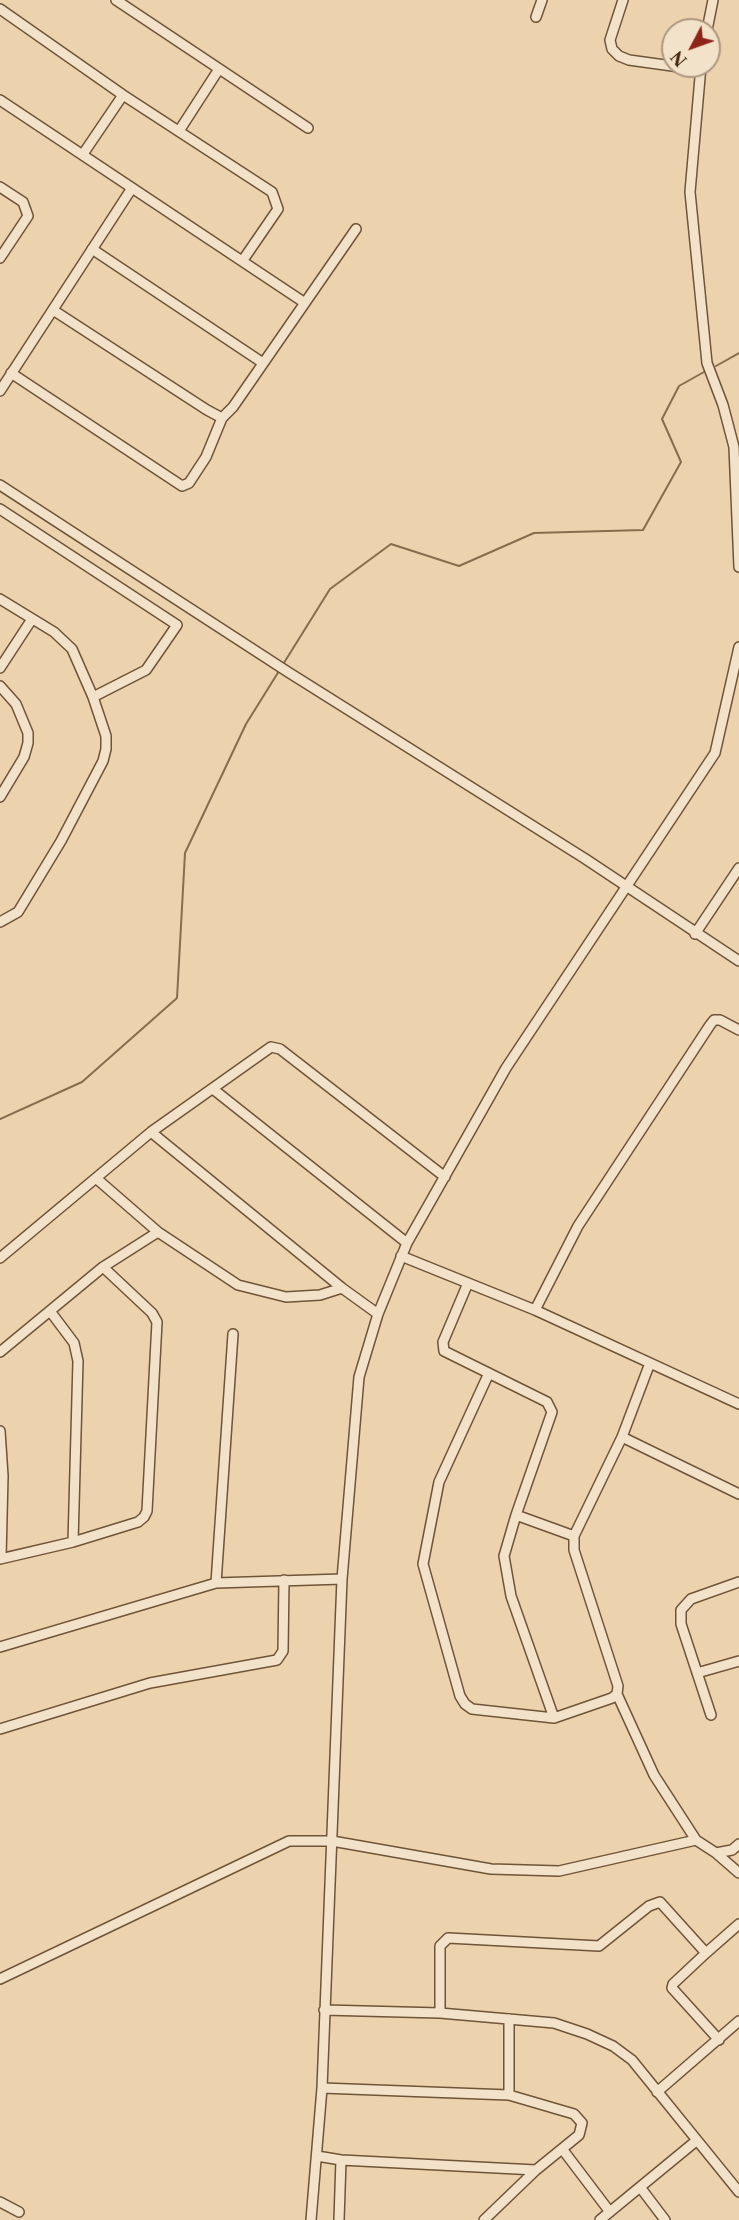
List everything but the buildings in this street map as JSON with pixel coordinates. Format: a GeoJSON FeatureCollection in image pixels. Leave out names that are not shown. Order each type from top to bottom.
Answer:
{"type":"FeatureCollection","features":[{"type":"Feature","properties":{"kind":"street"},"geometry":{"type":"LineString","coordinates":[[116,0],[308,128]]}},
{"type":"Feature","properties":{"kind":"street"},"geometry":{"type":"LineString","coordinates":[[537,17],[542,0]]}},
{"type":"Feature","properties":{"kind":"street"},"geometry":{"type":"LineString","coordinates":[[623,0],[610,40],[612,49],[619,56],[629,60],[661,64]]}},
{"type":"Feature","properties":{"kind":"street"},"geometry":{"type":"LineString","coordinates":[[709,18],[713,0]]}},
{"type":"Feature","properties":{"kind":"street"},"geometry":{"type":"LineString","coordinates":[[0,9],[123,95],[275,196],[278,209],[243,260]]}},
{"type":"Feature","properties":{"kind":"street"},"geometry":{"type":"LineString","coordinates":[[179,131],[219,69]]}},
{"type":"Feature","properties":{"kind":"street"},"geometry":{"type":"LineString","coordinates":[[700,78],[690,192],[707,363],[723,405],[734,447],[739,567]]}},
{"type":"Feature","properties":{"kind":"street"},"geometry":{"type":"LineString","coordinates":[[83,154],[123,95]]}},
{"type":"Feature","properties":{"kind":"street"},"geometry":{"type":"LineString","coordinates":[[0,100],[305,303]]}},
{"type":"Feature","properties":{"kind":"street"},"geometry":{"type":"LineString","coordinates":[[0,187],[23,202],[28,216],[0,258]]}},
{"type":"Feature","properties":{"kind":"street"},"geometry":{"type":"LineString","coordinates":[[0,391],[132,188]]}},
{"type":"Feature","properties":{"kind":"street"},"geometry":{"type":"LineString","coordinates":[[11,373],[182,486],[189,483],[206,457],[222,418],[264,363],[356,229]]}},
{"type":"Feature","properties":{"kind":"street"},"geometry":{"type":"LineString","coordinates":[[92,249],[264,363]]}},
{"type":"Feature","properties":{"kind":"street"},"geometry":{"type":"LineString","coordinates":[[53,310],[198,405],[222,418]]}},
{"type":"Feature","properties":{"kind":"street"},"geometry":{"type":"LineString","coordinates":[[0,485],[269,660],[578,855],[739,961]]}},
{"type":"Feature","properties":{"kind":"street"},"geometry":{"type":"LineString","coordinates":[[0,509],[177,625]]}},
{"type":"Feature","properties":{"kind":"street"},"geometry":{"type":"LineString","coordinates":[[0,599],[65,641],[72,649],[93,697],[106,736],[103,761],[61,841],[18,912],[0,922]]}},
{"type":"Feature","properties":{"kind":"street"},"geometry":{"type":"LineString","coordinates":[[93,697],[146,670],[190,608]]}},
{"type":"Feature","properties":{"kind":"street"},"geometry":{"type":"LineString","coordinates":[[0,668],[32,619]]}},
{"type":"Feature","properties":{"kind":"street"},"geometry":{"type":"LineString","coordinates":[[311,2220],[322,2088],[342,1579],[359,1377],[378,1314],[406,1243],[506,1068],[715,753],[739,647]]}},
{"type":"Feature","properties":{"kind":"street"},"geometry":{"type":"LineString","coordinates":[[0,686],[16,704],[28,733],[28,743],[24,757],[0,797]]}},
{"type":"Feature","properties":{"kind":"street"},"geometry":{"type":"LineString","coordinates":[[695,934],[739,868]]}},
{"type":"Feature","properties":{"kind":"street"},"geometry":{"type":"LineString","coordinates":[[534,1310],[578,1226],[710,1025],[714,1020],[720,1020],[739,1030]]}},
{"type":"Feature","properties":{"kind":"street"},"geometry":{"type":"LineString","coordinates":[[0,1258],[151,1132],[272,1047],[280,1049],[445,1177]]}},
{"type":"Feature","properties":{"kind":"street"},"geometry":{"type":"LineString","coordinates":[[213,1089],[406,1243]]}},
{"type":"Feature","properties":{"kind":"street"},"geometry":{"type":"LineString","coordinates":[[151,1132],[342,1288],[378,1314]]}},
{"type":"Feature","properties":{"kind":"street"},"geometry":{"type":"LineString","coordinates":[[97,1179],[158,1232],[238,1285],[286,1297],[320,1295],[342,1288]]}},
{"type":"Feature","properties":{"kind":"street"},"geometry":{"type":"LineString","coordinates":[[0,1352],[103,1267],[158,1232]]}},
{"type":"Feature","properties":{"kind":"street"},"geometry":{"type":"LineString","coordinates":[[401,1256],[534,1310],[739,1404]]}},
{"type":"Feature","properties":{"kind":"street"},"geometry":{"type":"LineString","coordinates":[[0,1431],[1,1558],[74,1542],[138,1522],[147,1511],[157,1322],[152,1313],[103,1267]]}},
{"type":"Feature","properties":{"kind":"street"},"geometry":{"type":"LineString","coordinates":[[468,1283],[443,1342],[444,1351],[547,1402],[552,1412],[504,1556],[511,1596],[554,1718]]}},
{"type":"Feature","properties":{"kind":"street"},"geometry":{"type":"LineString","coordinates":[[50,1311],[74,1343],[78,1361],[74,1542]]}},
{"type":"Feature","properties":{"kind":"street"},"geometry":{"type":"LineString","coordinates":[[216,1583],[233,1334]]}},
{"type":"Feature","properties":{"kind":"street"},"geometry":{"type":"LineString","coordinates":[[651,1363],[622,1437],[574,1536],[574,1550],[618,1686],[617,1694],[654,1775],[696,1840],[716,1853],[739,1874]]}},
{"type":"Feature","properties":{"kind":"street"},"geometry":{"type":"LineString","coordinates":[[489,1373],[439,1482],[423,1563],[460,1696],[472,1709],[554,1718],[612,1698],[617,1694]]}},
{"type":"Feature","properties":{"kind":"street"},"geometry":{"type":"LineString","coordinates":[[622,1437],[739,1494]]}},
{"type":"Feature","properties":{"kind":"street"},"geometry":{"type":"LineString","coordinates":[[516,1515],[574,1536]]}},
{"type":"Feature","properties":{"kind":"street"},"geometry":{"type":"LineString","coordinates":[[0,1647],[216,1583],[342,1579]]}},
{"type":"Feature","properties":{"kind":"street"},"geometry":{"type":"LineString","coordinates":[[0,1729],[150,1683],[277,1660],[283,1651],[284,1580]]}},
{"type":"Feature","properties":{"kind":"street"},"geometry":{"type":"LineString","coordinates":[[711,1715],[681,1624],[681,1610],[691,1599],[739,1582]]}},
{"type":"Feature","properties":{"kind":"street"},"geometry":{"type":"LineString","coordinates":[[697,1674],[739,1661]]}},
{"type":"Feature","properties":{"kind":"street"},"geometry":{"type":"LineString","coordinates":[[0,1979],[289,1841],[333,1841],[492,1869],[560,1871],[696,1840]]}},
{"type":"Feature","properties":{"kind":"street"},"geometry":{"type":"LineString","coordinates":[[716,1853],[732,1850],[739,1844]]}},
{"type":"Feature","properties":{"kind":"street"},"geometry":{"type":"LineString","coordinates":[[440,2013],[440,1946],[448,1938],[599,1946],[649,1906],[660,1902],[706,1953]]}},
{"type":"Feature","properties":{"kind":"street"},"geometry":{"type":"LineString","coordinates":[[719,2040],[672,1988],[673,1984],[739,1924]]}},
{"type":"Feature","properties":{"kind":"street"},"geometry":{"type":"LineString","coordinates":[[324,2010],[440,2013],[554,2023],[613,2046],[632,2060],[739,2192]]}},
{"type":"Feature","properties":{"kind":"street"},"geometry":{"type":"LineString","coordinates":[[509,2019],[509,2095]]}},
{"type":"Feature","properties":{"kind":"street"},"geometry":{"type":"LineString","coordinates":[[657,2092],[739,2021]]}},
{"type":"Feature","properties":{"kind":"street"},"geometry":{"type":"LineString","coordinates":[[322,2088],[509,2095],[574,2114],[582,2123],[579,2135],[536,2170],[484,2220]]}},
{"type":"Feature","properties":{"kind":"street"},"geometry":{"type":"LineString","coordinates":[[600,2220],[696,2141]]}},
{"type":"Feature","properties":{"kind":"street"},"geometry":{"type":"LineString","coordinates":[[563,2150],[610,2212]]}},
{"type":"Feature","properties":{"kind":"street"},"geometry":{"type":"LineString","coordinates":[[317,2156],[341,2160],[536,2170]]}},
{"type":"Feature","properties":{"kind":"street"},"geometry":{"type":"LineString","coordinates":[[339,2220],[341,2160]]}},
{"type":"Feature","properties":{"kind":"street"},"geometry":{"type":"LineString","coordinates":[[640,2187],[665,2220]]}},
{"type":"Feature","properties":{"kind":"street"},"geometry":{"type":"LineString","coordinates":[[0,2202],[19,2212]]}},
{"type":"Feature","properties":{"kind":"waterway"},"geometry":{"type":"LineString","coordinates":[[716,366],[739,353]]}},
{"type":"Feature","properties":{"kind":"waterway"},"geometry":{"type":"LineString","coordinates":[[282,666],[330,589],[391,544],[459,566],[534,533],[643,530],[681,462],[662,419],[679,386],[704,372]]}},
{"type":"Feature","properties":{"kind":"waterway"},"geometry":{"type":"LineString","coordinates":[[0,1119],[82,1082],[177,998],[185,853],[246,724],[279,671]]}}]}
